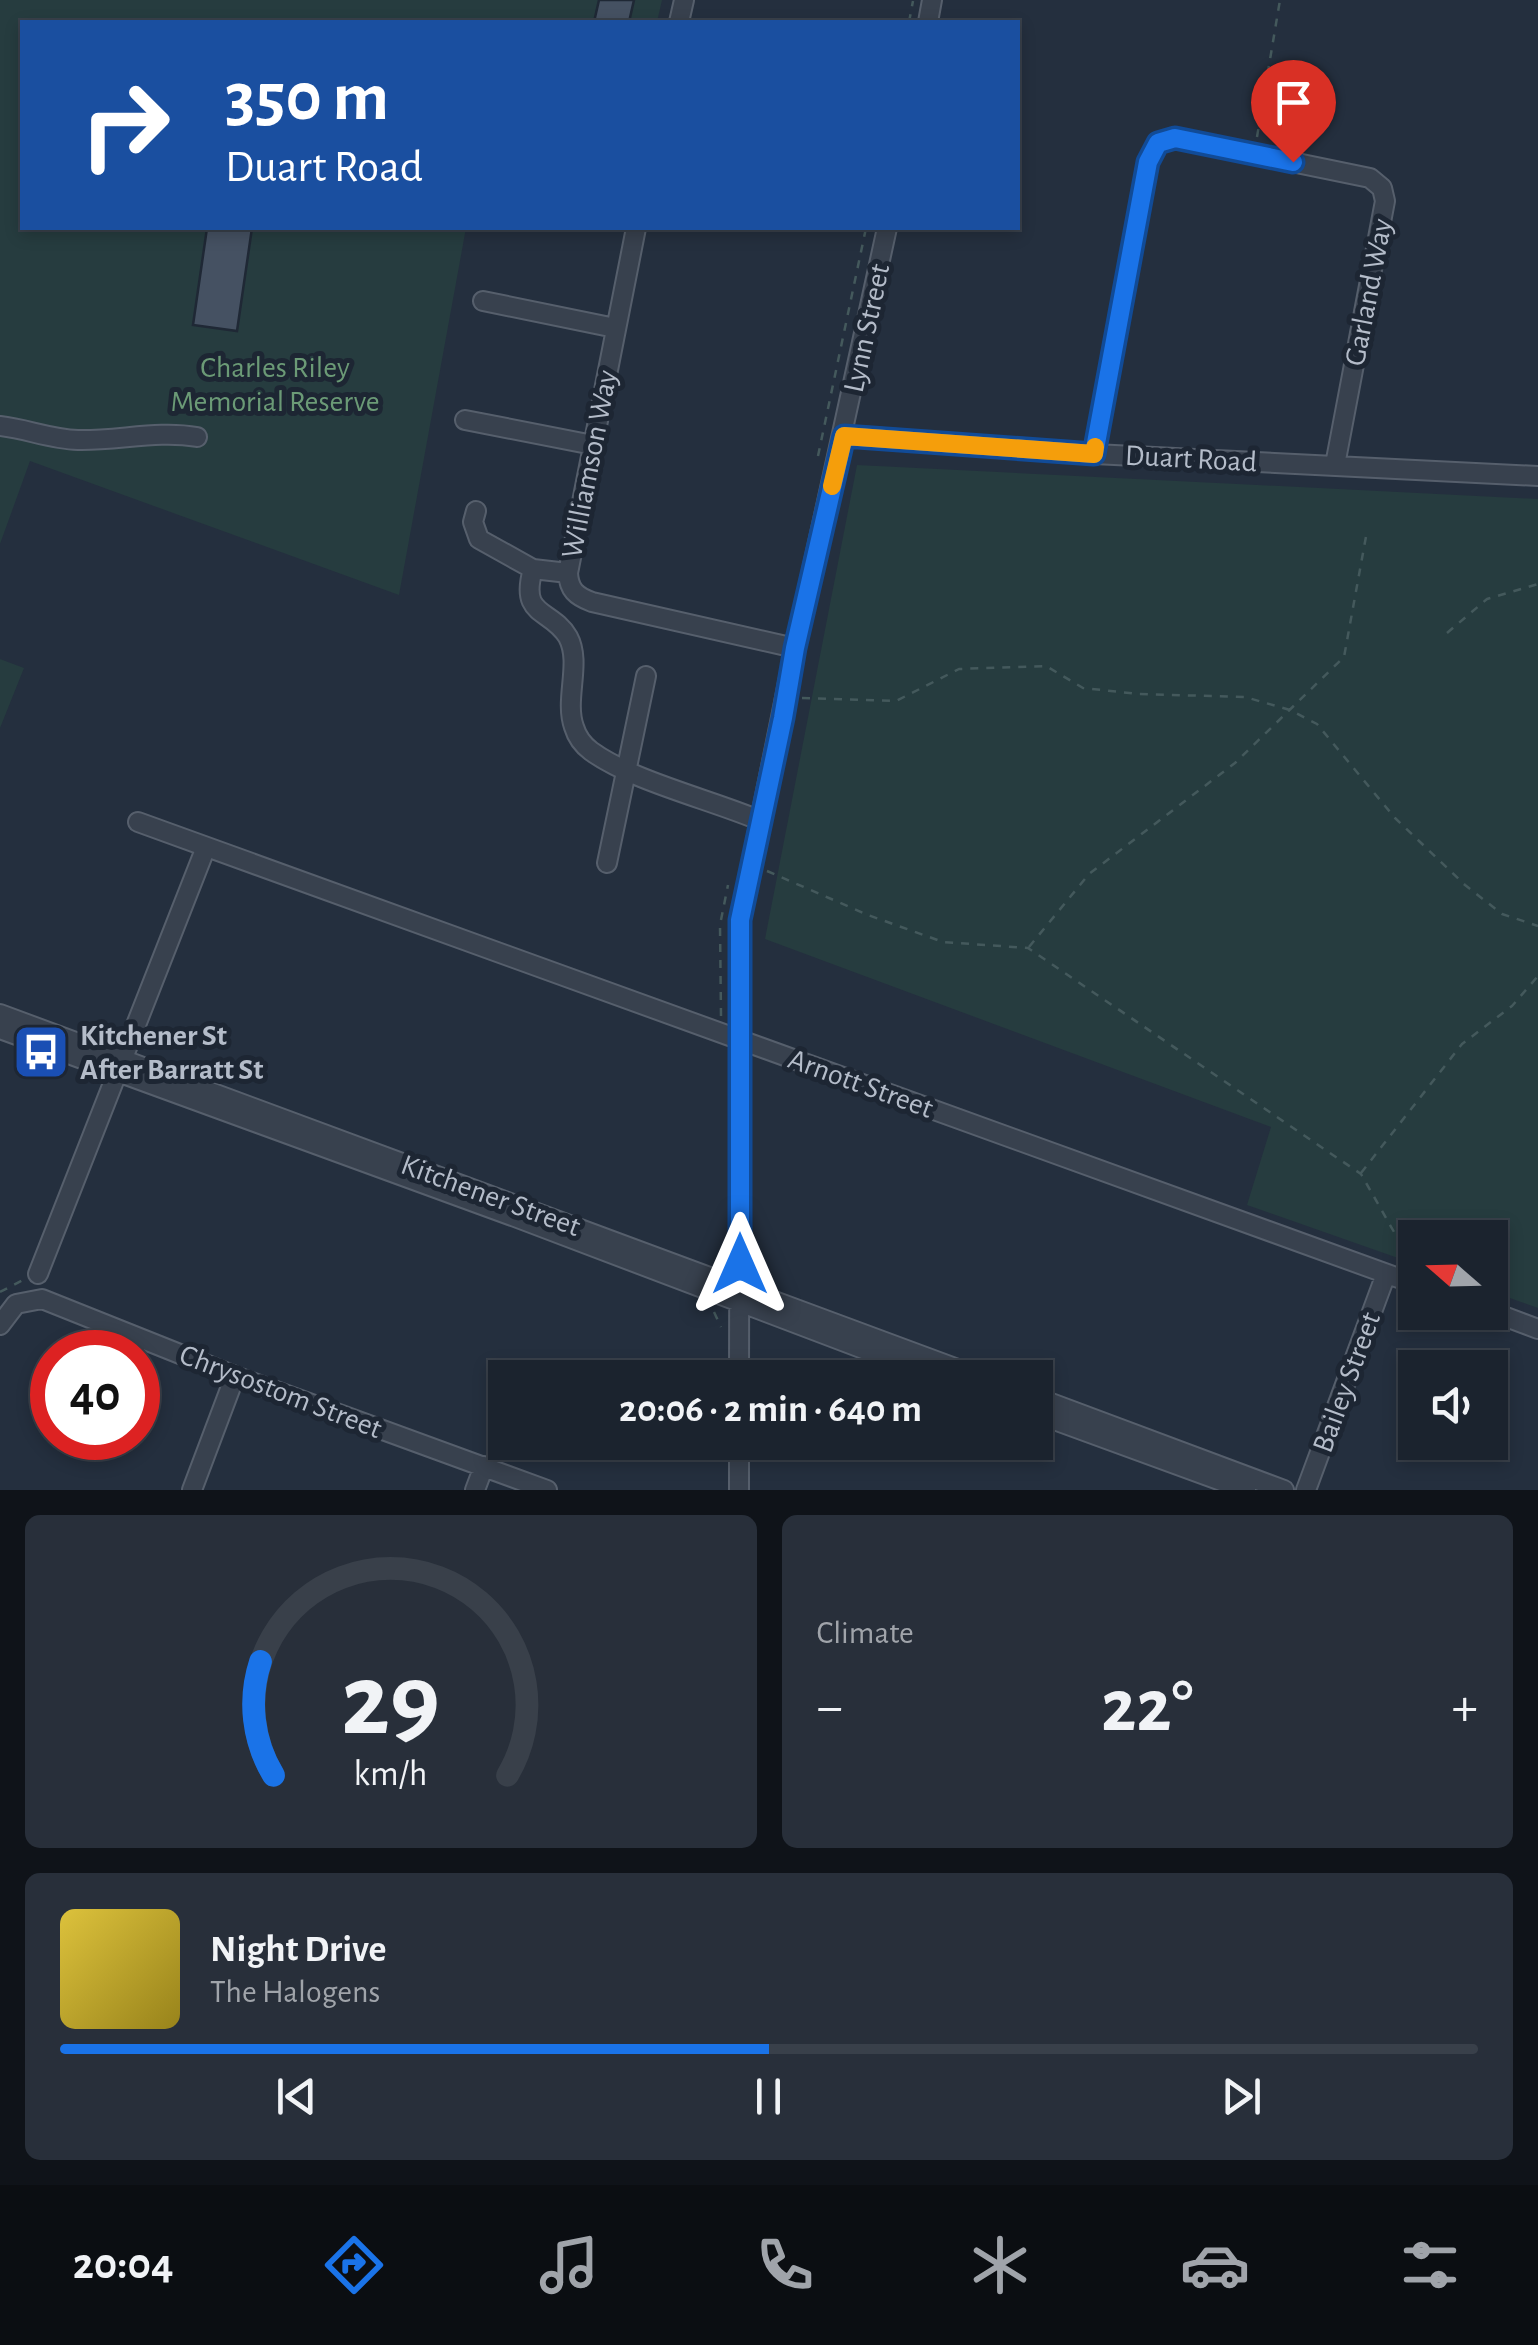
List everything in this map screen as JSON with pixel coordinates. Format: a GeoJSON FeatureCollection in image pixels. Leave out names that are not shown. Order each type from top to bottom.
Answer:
{"type":"FeatureCollection","features":[{"type":"Feature","properties":{"kind":"street","name":"Garland Way"},"geometry":{"type":"LineString","coordinates":[[1094,454],[1148,162],[1158,143],[1175,138],[1370,178],[1382,188],[1386,201],[1335,465]]}},
{"type":"Feature","properties":{"kind":"street","name":"Williamson Way"},"geometry":{"type":"LineString","coordinates":[[636,230],[568,573],[573,592],[592,602],[795,648]]}},
{"type":"Feature","properties":{"kind":"street","name":"Lynn Street"},"geometry":{"type":"LineString","coordinates":[[739,1360],[740,920],[887,230]]}},
{"type":"Feature","properties":{"kind":"street"},"geometry":{"type":"LineString","coordinates":[[482,302],[615,328]]}},
{"type":"Feature","properties":{"kind":"street"},"geometry":{"type":"LineString","coordinates":[[465,420],[593,445]]}},
{"type":"Feature","properties":{"kind":"street"},"geometry":{"type":"LineString","coordinates":[[0,426],[52,438],[180,434],[197,437]]}},
{"type":"Feature","properties":{"kind":"street","name":"Duart Road"},"geometry":{"type":"LineString","coordinates":[[844,436],[1094,454],[1538,476]]}},
{"type":"Feature","properties":{"kind":"street"},"geometry":{"type":"LineString","coordinates":[[476,511],[473,522],[479,539],[533,569],[568,573]]}},
{"type":"Feature","properties":{"kind":"street"},"geometry":{"type":"LineString","coordinates":[[533,569],[530,595],[535,607],[570,640],[568,700],[575,732],[594,753],[626,769],[761,821]]}},
{"type":"Feature","properties":{"kind":"street"},"geometry":{"type":"LineString","coordinates":[[607,863],[646,676]]}},
{"type":"Feature","properties":{"kind":"street","name":"Arnott Street"},"geometry":{"type":"LineString","coordinates":[[138,822],[1398,1278]]}},
{"type":"Feature","properties":{"kind":"street"},"geometry":{"type":"LineString","coordinates":[[38,1274],[206,847]]}},
{"type":"Feature","properties":{"kind":"street","name":"Kitchener Street"},"geometry":{"type":"LineString","coordinates":[[0,1014],[122,1067]]}},
{"type":"Feature","properties":{"kind":"street","name":"Kitchener Street"},"geometry":{"type":"LineString","coordinates":[[0,1029],[122,1067],[930,1360]]}},
{"type":"Feature","properties":{"kind":"street","name":"Bailey Street"},"geometry":{"type":"LineString","coordinates":[[1306,1490],[1386,1274]]}},
{"type":"Feature","properties":{"kind":"street","name":"Kitchener Street"},"geometry":{"type":"LineString","coordinates":[[740,1294],[897,1360]]}},
{"type":"Feature","properties":{"kind":"street","name":"Chrysostom Street"},"geometry":{"type":"LineString","coordinates":[[0,1325],[16,1304],[42,1299],[235,1376],[547,1490]]}},
{"type":"Feature","properties":{"kind":"street"},"geometry":{"type":"LineString","coordinates":[[1508,1318],[1538,1329]]}},
{"type":"Feature","properties":{"kind":"street"},"geometry":{"type":"LineString","coordinates":[[192,1490],[235,1376]]}},
{"type":"Feature","properties":{"kind":"street"},"geometry":{"type":"LineString","coordinates":[[1053,1405],[1284,1490]]}},
{"type":"Feature","properties":{"kind":"street"},"geometry":{"type":"LineString","coordinates":[[1053,1420],[1246,1490]]}},
{"type":"Feature","properties":{"kind":"street"},"geometry":{"type":"LineString","coordinates":[[739,1460],[739,1490]]}},
{"type":"Feature","properties":{"kind":"street"},"geometry":{"type":"LineString","coordinates":[[475,1490],[484,1466]]}},
{"type":"Feature","properties":{"kind":"path"},"geometry":{"type":"LineString","coordinates":[[1254,154],[1280,0]]}},
{"type":"Feature","properties":{"kind":"path"},"geometry":{"type":"LineString","coordinates":[[1028,948],[1089,874],[1234,763],[1344,657],[1366,531]]}},
{"type":"Feature","properties":{"kind":"path"},"geometry":{"type":"LineString","coordinates":[[1446,633],[1487,600],[1538,584]]}},
{"type":"Feature","properties":{"kind":"path"},"geometry":{"type":"LineString","coordinates":[[786,697],[896,701],[959,669],[1046,666],[1083,688],[1244,697],[1290,710],[1317,724],[1395,818],[1466,885],[1502,914],[1538,926]]}},
{"type":"Feature","properties":{"kind":"path"},"geometry":{"type":"LineString","coordinates":[[752,866],[786,877],[868,916],[943,942],[1028,948],[1360,1174],[1398,1239]]}},
{"type":"Feature","properties":{"kind":"path"},"geometry":{"type":"LineString","coordinates":[[1360,1174],[1462,1044],[1512,1006],[1538,976]]}},
{"type":"Feature","properties":{"kind":"path"},"geometry":{"type":"LineString","coordinates":[[0,1292],[38,1274]]}},
{"type":"Feature","properties":{"kind":"path"},"geometry":{"type":"LineString","coordinates":[[713,1310],[722,1336]]}},
{"type":"Feature","properties":{"kind":"green space","name":"Charles Riley Memorial Reserve"},"geometry":{"type":"Polygon","coordinates":[[[0,0],[662,0],[657,20],[20,20],[20,230],[466,230],[399,595],[30,461],[0,544],[0,0]]]}},
{"type":"Feature","properties":{"kind":"green space"},"geometry":{"type":"Polygon","coordinates":[[[857,465],[1538,499],[1538,1308],[1508,1297],[1508,1220],[1398,1220],[1398,1258],[1247,1205],[1271,1127],[765,939],[857,465]]]}},
{"type":"Feature","properties":{"kind":"green space"},"geometry":{"type":"Polygon","coordinates":[[[0,659],[24,668],[0,728],[0,659]]]}},
{"type":"Feature","properties":{"kind":"building"},"geometry":{"type":"Polygon","coordinates":[[[599,0],[634,0],[629,20],[594,20],[599,0]]]}},
{"type":"Feature","properties":{"kind":"building"},"geometry":{"type":"Polygon","coordinates":[[[207,230],[252,230],[237,331],[193,325],[207,230]]]}},
{"type":"Feature","properties":{"kind":"slow traffic"},"geometry":{"type":"LineString","coordinates":[[832,486],[844,436],[1094,454],[1095,447]]}},
{"type":"Feature","properties":{"kind":"place","name":"Kitchener St After Barratt St"},"geometry":{"type":"Point","coordinates":[41,1052]}},
{"type":"Feature","properties":{"kind":"route"},"geometry":{"type":"LineString","coordinates":[[740,1264],[740,920],[795,648],[844,436],[1094,454],[1148,162],[1158,143],[1175,138],[1293,162]]}}]}
